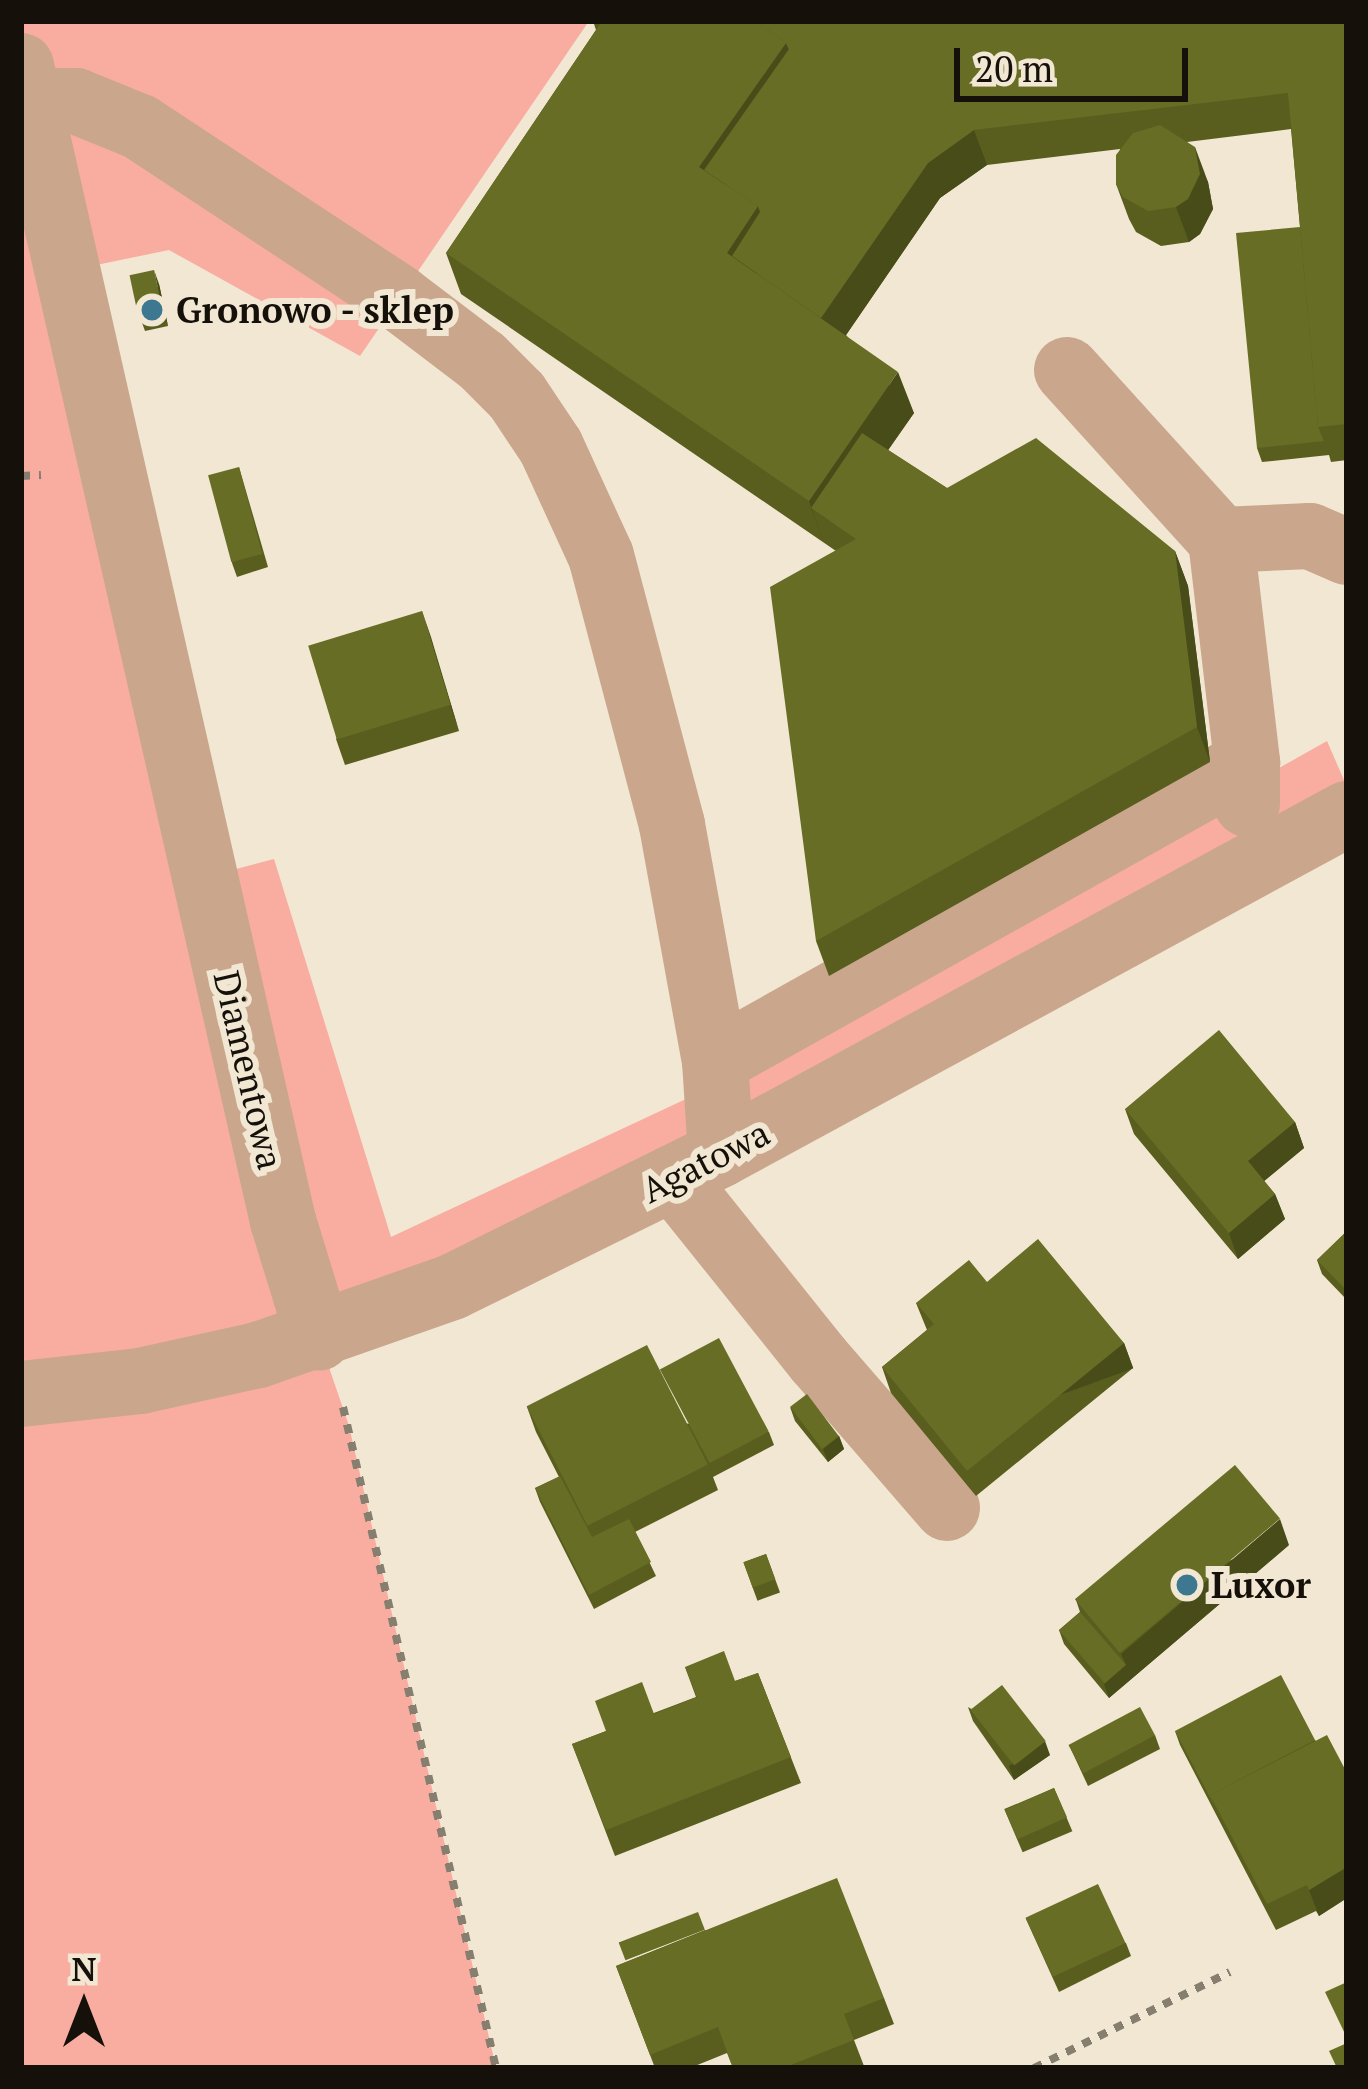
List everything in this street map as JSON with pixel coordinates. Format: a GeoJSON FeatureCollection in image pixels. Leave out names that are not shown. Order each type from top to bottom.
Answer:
{"type":"FeatureCollection","features":[{"type":"Feature","properties":{"kind":"street"},"geometry":{"type":"LineString","coordinates":[[25,83],[140,127],[400,298],[482,361],[517,396],[550,447],[601,556],[672,825],[715,1061],[697,1166],[818,1359],[946,1508]]}},
{"type":"Feature","properties":{"kind":"street","name":"Diamentowa"},"geometry":{"type":"LineString","coordinates":[[25,83],[283,1221],[319,1338]]}},
{"type":"Feature","properties":{"kind":"street"},"geometry":{"type":"LineString","coordinates":[[1067,370],[1221,540],[1247,764],[1240,873]]}},
{"type":"Feature","properties":{"kind":"street"},"geometry":{"type":"LineString","coordinates":[[1221,540],[1310,536],[1347,552]]}},
{"type":"Feature","properties":{"kind":"street"},"geometry":{"type":"LineString","coordinates":[[715,1061],[1247,764]]}},
{"type":"Feature","properties":{"kind":"street","name":"Agatowa"},"geometry":{"type":"LineString","coordinates":[[21,1394],[140,1382],[319,1338],[452,1287],[697,1166],[1347,814]]}},
{"type":"Feature","properties":{"kind":"path"},"geometry":{"type":"LineString","coordinates":[[319,1338],[349,1426],[496,2068]]}},
{"type":"Feature","properties":{"kind":"path"},"geometry":{"type":"LineString","coordinates":[[1034,2068],[1230,1972]]}},
{"type":"Feature","properties":{"kind":"shaded area"},"geometry":{"type":"Polygon","coordinates":[[[21,21],[589,21],[360,356],[169,250],[67,271],[206,877],[274,859],[391,1237],[718,1084],[1327,741],[1347,787],[319,1338],[349,1426],[496,2068],[21,2068],[21,21]]]}},
{"type":"Feature","properties":{"kind":"building"},"geometry":{"type":"Polygon","coordinates":[[[602,21],[755,21],[786,43],[699,167],[758,206],[727,253],[898,372],[809,501],[446,253],[602,21]]]}},
{"type":"Feature","properties":{"kind":"building"},"geometry":{"type":"Polygon","coordinates":[[[755,21],[1347,21],[1347,424],[1318,427],[1288,93],[974,130],[928,163],[821,318],[732,256],[760,212],[758,206],[704,170],[789,49],[755,21]]]}},
{"type":"Feature","properties":{"kind":"building"},"geometry":{"type":"Polygon","coordinates":[[[1160,125],[1195,147],[1200,174],[1188,199],[1176,207],[1148,211],[1123,197],[1116,184],[1116,155],[1133,133],[1160,125]]]}},
{"type":"Feature","properties":{"kind":"building"},"geometry":{"type":"Polygon","coordinates":[[[1300,227],[1318,427],[1324,441],[1257,448],[1236,233],[1300,227]]]}},
{"type":"Feature","properties":{"kind":"building"},"geometry":{"type":"Polygon","coordinates":[[[154,270],[163,312],[138,317],[130,275],[154,270]]]}},
{"type":"Feature","properties":{"kind":"building"},"geometry":{"type":"Polygon","coordinates":[[[862,433],[947,488],[1036,438],[1175,551],[1197,727],[816,941],[770,587],[856,539],[811,508],[862,433]]]}},
{"type":"Feature","properties":{"kind":"building"},"geometry":{"type":"Polygon","coordinates":[[[239,467],[262,554],[231,562],[208,475],[239,467]]]}},
{"type":"Feature","properties":{"kind":"building"},"geometry":{"type":"Polygon","coordinates":[[[422,611],[451,705],[337,740],[308,646],[422,611]]]}},
{"type":"Feature","properties":{"kind":"building"},"geometry":{"type":"Polygon","coordinates":[[[1219,1030],[1295,1122],[1248,1161],[1275,1194],[1229,1233],[1125,1109],[1219,1030]]]}},
{"type":"Feature","properties":{"kind":"building"},"geometry":{"type":"Polygon","coordinates":[[[1347,1231],[1347,1291],[1317,1260],[1347,1231]]]}},
{"type":"Feature","properties":{"kind":"building"},"geometry":{"type":"Polygon","coordinates":[[[1038,1239],[1124,1343],[967,1471],[882,1367],[934,1324],[916,1303],[969,1260],[987,1282],[1038,1239]]]}},
{"type":"Feature","properties":{"kind":"building"},"geometry":{"type":"Polygon","coordinates":[[[719,1338],[769,1432],[710,1463],[660,1369],[719,1338]]]}},
{"type":"Feature","properties":{"kind":"building"},"geometry":{"type":"Polygon","coordinates":[[[647,1345],[708,1464],[588,1526],[527,1406],[647,1345]]]}},
{"type":"Feature","properties":{"kind":"building"},"geometry":{"type":"Polygon","coordinates":[[[807,1394],[839,1436],[822,1449],[790,1407],[807,1394]]]}},
{"type":"Feature","properties":{"kind":"building"},"geometry":{"type":"Polygon","coordinates":[[[1235,1465],[1280,1519],[1120,1653],[1075,1599],[1235,1465]]]}},
{"type":"Feature","properties":{"kind":"building"},"geometry":{"type":"Polygon","coordinates":[[[560,1476],[592,1537],[629,1519],[651,1562],[589,1595],[535,1488],[560,1476]]]}},
{"type":"Feature","properties":{"kind":"building"},"geometry":{"type":"Polygon","coordinates":[[[766,1554],[775,1579],[753,1588],[743,1562],[766,1554]]]}},
{"type":"Feature","properties":{"kind":"building"},"geometry":{"type":"Polygon","coordinates":[[[1080,1612],[1126,1665],[1105,1683],[1059,1630],[1080,1612]]]}},
{"type":"Feature","properties":{"kind":"building"},"geometry":{"type":"Polygon","coordinates":[[[724,1651],[735,1681],[758,1673],[791,1757],[606,1830],[572,1744],[606,1731],[595,1701],[642,1682],[654,1714],[697,1697],[685,1667],[724,1651]]]}},
{"type":"Feature","properties":{"kind":"building"},"geometry":{"type":"Polygon","coordinates":[[[1281,1675],[1315,1740],[1210,1795],[1215,1807],[1175,1731],[1281,1675]]]}},
{"type":"Feature","properties":{"kind":"building"},"geometry":{"type":"Polygon","coordinates":[[[1002,1685],[1046,1741],[1014,1766],[970,1710],[1002,1685]]]}},
{"type":"Feature","properties":{"kind":"building"},"geometry":{"type":"Polygon","coordinates":[[[1140,1707],[1155,1735],[1084,1773],[1068,1745],[1140,1707]]]}},
{"type":"Feature","properties":{"kind":"building"},"geometry":{"type":"Polygon","coordinates":[[[1327,1735],[1347,1773],[1347,1867],[1309,1890],[1307,1885],[1267,1904],[1210,1795],[1327,1735]]]}},
{"type":"Feature","properties":{"kind":"building"},"geometry":{"type":"Polygon","coordinates":[[[1054,1788],[1067,1817],[1018,1839],[1005,1810],[1054,1788]]]}},
{"type":"Feature","properties":{"kind":"building"},"geometry":{"type":"Polygon","coordinates":[[[837,1878],[884,1998],[844,2014],[854,2040],[783,2068],[733,2068],[718,2027],[650,2055],[616,1966],[837,1878]]]}},
{"type":"Feature","properties":{"kind":"building"},"geometry":{"type":"Polygon","coordinates":[[[1098,1884],[1125,1943],[1053,1977],[1025,1918],[1098,1884]]]}},
{"type":"Feature","properties":{"kind":"building"},"geometry":{"type":"Polygon","coordinates":[[[698,1912],[705,1930],[625,1960],[619,1942],[698,1912]]]}},
{"type":"Feature","properties":{"kind":"building"},"geometry":{"type":"Polygon","coordinates":[[[1347,1982],[1347,2038],[1325,1992],[1347,1982]]]}},
{"type":"Feature","properties":{"kind":"building"},"geometry":{"type":"Polygon","coordinates":[[[1347,2043],[1347,2068],[1337,2068],[1329,2051],[1347,2043]]]}},
{"type":"Feature","properties":{"kind":"place","name":"Gronowo - sklep"},"geometry":{"type":"Point","coordinates":[152,310]}},
{"type":"Feature","properties":{"kind":"place","name":"Luxor"},"geometry":{"type":"Point","coordinates":[1187,1585]}}]}
